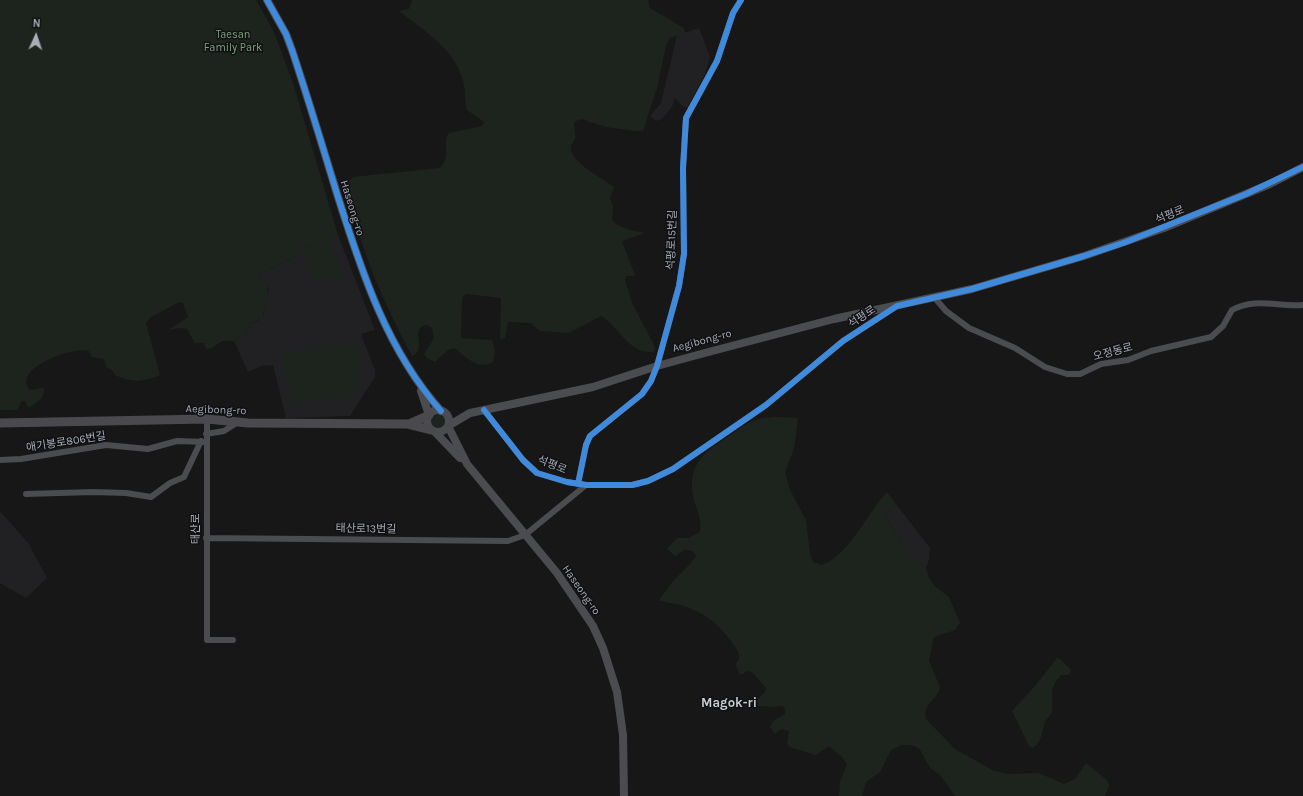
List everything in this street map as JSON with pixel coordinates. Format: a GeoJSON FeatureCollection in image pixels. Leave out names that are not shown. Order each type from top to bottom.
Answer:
{"type":"FeatureCollection","features":[{"type":"Feature","properties":{"kind":"main road"},"geometry":{"type":"LineString","coordinates":[[407,424],[429,415]]}},
{"type":"Feature","properties":{"kind":"main road","name":"Aegibong-ro"},"geometry":{"type":"LineString","coordinates":[[0,423],[207,419],[238,422],[407,424],[433,431]]}},
{"type":"Feature","properties":{"kind":"street","name":"Haseong-ro"},"geometry":{"type":"LineString","coordinates":[[267,0],[286,34],[292,50],[368,287],[391,336],[419,385],[443,412]]}},
{"type":"Feature","properties":{"kind":"street","name":"석평로15번길"},"geometry":{"type":"LineString","coordinates":[[578,484],[586,444],[590,436],[642,394],[651,381],[657,366],[679,286],[683,260],[683,156],[686,118],[717,61],[733,13],[741,0]]}},
{"type":"Feature","properties":{"kind":"street","name":"석평로"},"geometry":{"type":"LineString","coordinates":[[484,410],[530,468],[547,477],[586,485],[632,485],[660,476],[766,405],[843,341],[897,306],[972,289],[1126,242],[1246,194],[1303,167]]}},
{"type":"Feature","properties":{"kind":"street","name":"오정동로"},"geometry":{"type":"LineString","coordinates":[[934,297],[946,312],[969,328],[1015,348],[1054,371],[1074,375],[1101,364],[1128,360],[1150,351],[1211,337],[1223,326],[1232,310],[1247,304],[1258,302],[1303,305]]}},
{"type":"Feature","properties":{"kind":"street","name":"Aegibong-ro"},"geometry":{"type":"LineString","coordinates":[[448,426],[470,413],[593,387],[657,366],[834,319],[897,306]]}},
{"type":"Feature","properties":{"kind":"street"},"geometry":{"type":"LineString","coordinates":[[419,385],[429,415],[427,424],[467,464]]}},
{"type":"Feature","properties":{"kind":"street"},"geometry":{"type":"LineString","coordinates":[[429,415],[434,411],[470,413]]}},
{"type":"Feature","properties":{"kind":"street"},"geometry":{"type":"LineString","coordinates":[[433,431],[442,431],[448,426],[449,419],[443,412]]}},
{"type":"Feature","properties":{"kind":"street","name":"태산로"},"geometry":{"type":"LineString","coordinates":[[26,494],[93,492],[126,493],[151,496],[170,483],[184,477],[206,434],[207,419]]}},
{"type":"Feature","properties":{"kind":"street"},"geometry":{"type":"LineString","coordinates":[[206,434],[224,431],[238,422]]}},
{"type":"Feature","properties":{"kind":"street","name":"Haseong-ro"},"geometry":{"type":"LineString","coordinates":[[448,426],[467,464],[557,573],[586,614],[603,648],[613,676],[620,708],[624,796]]}},
{"type":"Feature","properties":{"kind":"street","name":"애기봉로806번길"},"geometry":{"type":"LineString","coordinates":[[0,460],[21,459],[106,445],[148,449],[177,441],[203,441]]}},
{"type":"Feature","properties":{"kind":"street","name":"태산로"},"geometry":{"type":"LineString","coordinates":[[203,441],[207,640],[233,640]]}},
{"type":"Feature","properties":{"kind":"street","name":"태산로13번길"},"geometry":{"type":"LineString","coordinates":[[206,538],[508,541],[525,534],[586,485]]}},
{"type":"Feature","properties":{"kind":"shaded area"},"geometry":{"type":"Polygon","coordinates":[[[699,28],[710,57],[705,74],[687,108],[682,106],[675,98],[672,107],[662,119],[656,121],[650,116],[661,103],[677,35],[699,28]]]}},
{"type":"Feature","properties":{"kind":"shaded area"},"geometry":{"type":"Polygon","coordinates":[[[338,235],[375,330],[361,334],[375,370],[375,377],[350,416],[286,418],[273,365],[261,366],[248,372],[234,341],[247,333],[250,324],[258,321],[264,315],[265,300],[269,290],[268,282],[260,282],[258,275],[302,253],[300,248],[338,235]]]}},
{"type":"Feature","properties":{"kind":"shaded area"},"geometry":{"type":"Polygon","coordinates":[[[896,504],[930,548],[929,560],[926,568],[914,559],[900,542],[885,513],[896,504]]]}},
{"type":"Feature","properties":{"kind":"shaded area"},"geometry":{"type":"Polygon","coordinates":[[[0,511],[29,544],[47,578],[26,598],[0,583],[0,511]]]}},
{"type":"Feature","properties":{"kind":"green space","name":"Taesan Family Park"},"geometry":{"type":"Polygon","coordinates":[[[0,0],[256,0],[274,32],[293,83],[338,235],[301,248],[302,253],[258,275],[260,282],[268,282],[266,305],[263,318],[250,324],[247,333],[234,341],[222,341],[212,348],[206,349],[204,343],[195,343],[187,329],[180,328],[168,330],[188,317],[183,303],[179,302],[151,317],[146,323],[160,375],[138,381],[121,378],[106,367],[104,359],[92,357],[89,351],[81,350],[70,352],[46,361],[36,367],[29,374],[26,382],[30,390],[44,388],[42,397],[38,402],[30,407],[27,406],[25,401],[22,401],[17,410],[0,410],[0,0]]]}},
{"type":"Feature","properties":{"kind":"green space"},"geometry":{"type":"Polygon","coordinates":[[[412,0],[648,0],[650,8],[684,28],[685,33],[670,38],[666,46],[657,88],[643,131],[606,127],[581,119],[574,122],[575,136],[571,148],[574,156],[583,166],[614,187],[610,198],[613,206],[612,220],[617,225],[630,230],[645,233],[622,242],[635,275],[627,276],[625,280],[632,303],[653,343],[655,350],[653,352],[637,349],[601,316],[569,333],[538,330],[531,323],[508,322],[505,338],[500,340],[501,298],[467,294],[463,296],[462,301],[461,338],[492,340],[495,350],[493,362],[481,365],[476,364],[454,348],[448,350],[435,362],[427,358],[424,354],[434,338],[432,328],[428,325],[419,330],[419,348],[417,353],[412,356],[396,325],[368,261],[350,206],[347,183],[353,177],[439,168],[445,160],[446,141],[449,133],[482,126],[484,122],[467,110],[462,77],[451,57],[444,48],[426,32],[399,11],[409,9],[412,0]]]}},
{"type":"Feature","properties":{"kind":"green space"},"geometry":{"type":"Polygon","coordinates":[[[329,240],[342,275],[314,282],[303,249],[329,240]]]}},
{"type":"Feature","properties":{"kind":"green space"},"geometry":{"type":"Polygon","coordinates":[[[357,342],[361,363],[356,394],[292,403],[281,353],[357,342]]]}},
{"type":"Feature","properties":{"kind":"green space"},"geometry":{"type":"Polygon","coordinates":[[[438,414],[443,416],[445,421],[443,426],[438,428],[433,426],[431,421],[433,416],[438,414]]]}},
{"type":"Feature","properties":{"kind":"green space"},"geometry":{"type":"Polygon","coordinates":[[[762,418],[798,418],[794,449],[785,472],[790,490],[806,520],[810,553],[813,562],[822,565],[832,560],[841,552],[858,532],[887,492],[896,504],[885,513],[900,542],[914,559],[926,568],[929,578],[936,587],[949,597],[960,623],[955,630],[934,637],[929,661],[940,687],[939,691],[926,710],[926,719],[955,749],[994,771],[1009,774],[1039,773],[1064,784],[1075,779],[1086,763],[1108,781],[1109,786],[1105,796],[955,796],[941,776],[930,768],[919,748],[911,745],[901,745],[891,750],[880,772],[866,782],[862,796],[839,796],[840,782],[847,764],[842,757],[829,746],[816,755],[789,747],[787,742],[789,731],[781,729],[775,734],[770,727],[773,721],[785,714],[785,709],[782,706],[758,706],[758,699],[765,692],[766,688],[752,672],[747,671],[740,674],[735,664],[739,660],[738,652],[721,629],[703,614],[681,605],[659,600],[674,580],[696,556],[693,551],[685,550],[675,556],[667,549],[677,538],[688,538],[700,532],[700,520],[693,496],[692,484],[693,475],[700,460],[711,449],[746,424],[762,418]]]}},
{"type":"Feature","properties":{"kind":"green space"},"geometry":{"type":"Polygon","coordinates":[[[1057,658],[1071,670],[1069,675],[1061,675],[1056,681],[1052,690],[1052,712],[1046,720],[1039,742],[1033,748],[1029,746],[1012,711],[1035,686],[1057,658]]]}},
{"type":"Feature","properties":{"kind":"cycle path"},"geometry":{"type":"LineString","coordinates":[[267,0],[286,34],[292,50],[347,226],[378,310],[406,363],[422,387],[441,411]]}},
{"type":"Feature","properties":{"kind":"cycle path"},"geometry":{"type":"LineString","coordinates":[[578,484],[586,445],[590,436],[642,394],[651,381],[657,366],[679,286],[684,254],[683,168],[686,118],[717,61],[733,13],[741,0]]}},
{"type":"Feature","properties":{"kind":"cycle path"},"geometry":{"type":"LineString","coordinates":[[484,410],[523,460],[537,473],[567,482],[586,485],[632,485],[648,481],[673,469],[766,405],[843,341],[897,306],[972,289],[1126,242],[1246,194],[1303,167]]}},
{"type":"Feature","properties":{"kind":"district","name":"Magok-ri"},"geometry":{"type":"Point","coordinates":[729,703]}}]}
